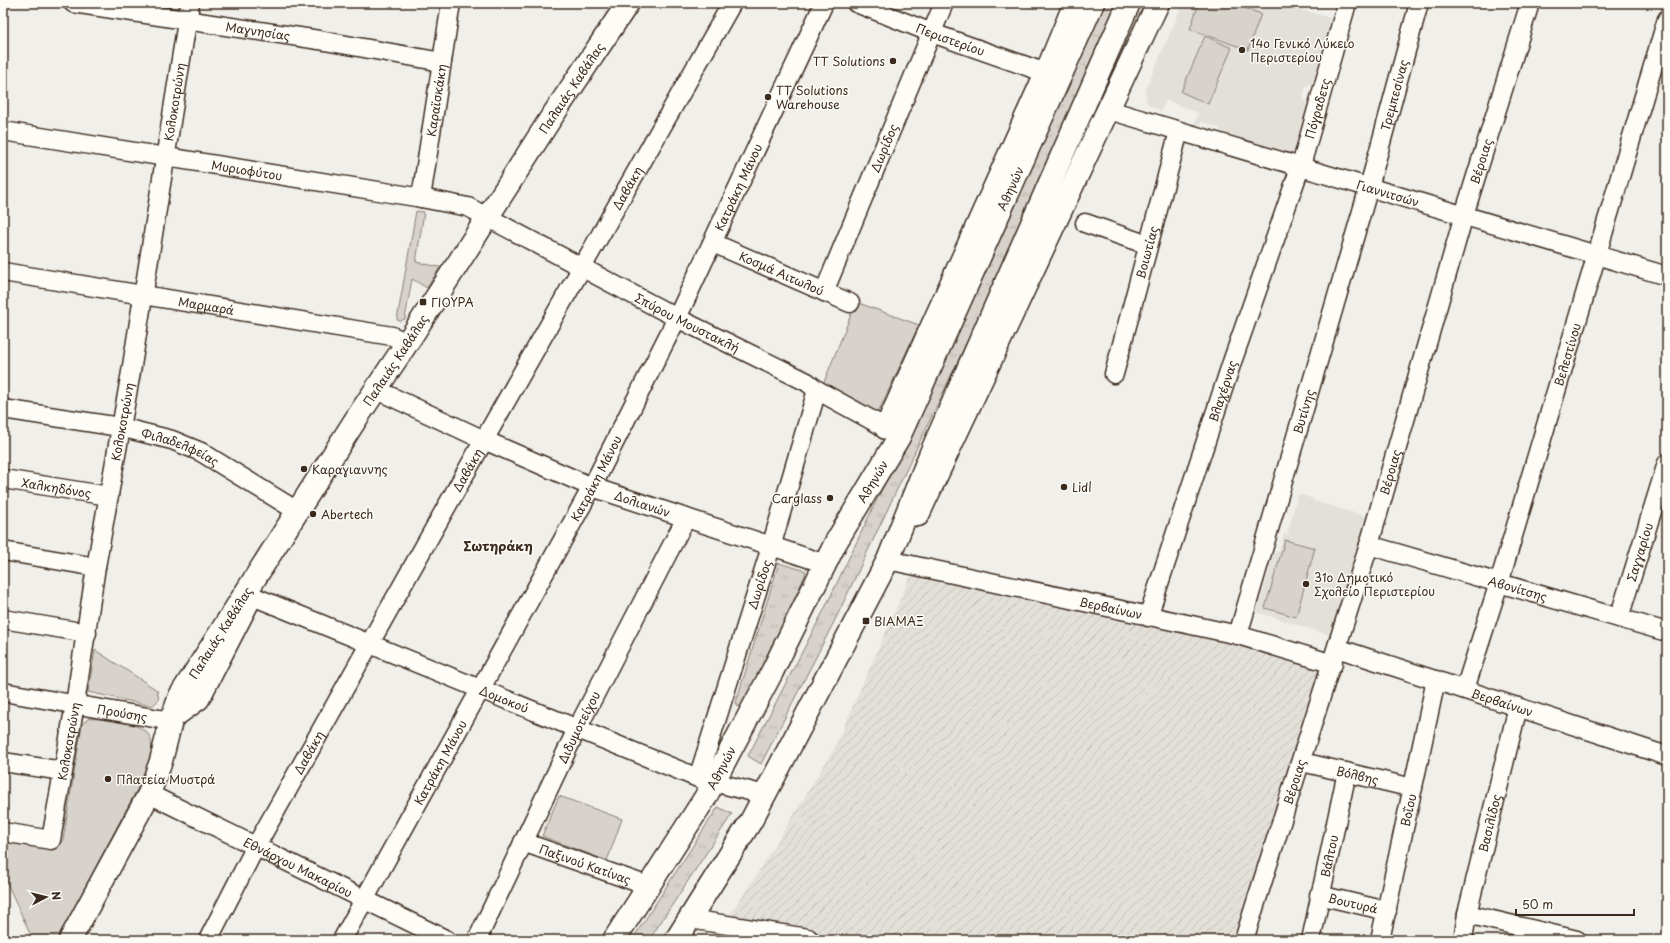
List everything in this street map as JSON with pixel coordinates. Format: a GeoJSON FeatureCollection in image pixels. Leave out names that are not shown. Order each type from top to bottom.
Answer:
{"type":"FeatureCollection","features":[{"type":"Feature","properties":{"kind":"main road","name":"Παλαιάς Καβάλας"},"geometry":{"type":"LineString","coordinates":[[70,940],[149,794],[161,762],[170,722],[180,696],[250,594],[297,511],[628,3]]}},
{"type":"Feature","properties":{"kind":"main road","name":"Αθηνών"},"geometry":{"type":"LineString","coordinates":[[614,940],[648,886],[705,781],[772,672],[826,564],[1046,73],[1075,3]]}},
{"type":"Feature","properties":{"kind":"main road","name":"Αθηνών"},"geometry":{"type":"LineString","coordinates":[[836,542],[899,437],[1093,3]]}},
{"type":"Feature","properties":{"kind":"main road"},"geometry":{"type":"LineString","coordinates":[[676,940],[751,821],[765,796],[888,560],[930,455],[1129,3]]}},
{"type":"Feature","properties":{"kind":"main road"},"geometry":{"type":"LineString","coordinates":[[888,560],[918,515],[1158,3]]}},
{"type":"Feature","properties":{"kind":"street","name":"Μαγνησίας"},"geometry":{"type":"LineString","coordinates":[[73,3],[187,22],[319,40],[442,62]]}},
{"type":"Feature","properties":{"kind":"street","name":"Κολοκοτρώνη"},"geometry":{"type":"LineString","coordinates":[[3,832],[51,840],[76,704],[96,567],[143,295],[190,3]]}},
{"type":"Feature","properties":{"kind":"street","name":"Καραϊσκάκη"},"geometry":{"type":"LineString","coordinates":[[421,198],[451,3]]}},
{"type":"Feature","properties":{"kind":"street","name":"Δαβάκη"},"geometry":{"type":"LineString","coordinates":[[208,940],[256,846],[732,3]]}},
{"type":"Feature","properties":{"kind":"street","name":"Κατράκη Μάνου"},"geometry":{"type":"LineString","coordinates":[[342,940],[592,487],[713,243],[824,3]]}},
{"type":"Feature","properties":{"kind":"street","name":"Περιστερίου"},"geometry":{"type":"LineString","coordinates":[[856,3],[932,33],[1046,73]]}},
{"type":"Feature","properties":{"kind":"street","name":"Δωρίδος"},"geometry":{"type":"LineString","coordinates":[[824,292],[944,3]]}},
{"type":"Feature","properties":{"kind":"street","name":"Πόγραδετς"},"geometry":{"type":"LineString","coordinates":[[1300,167],[1347,3]]}},
{"type":"Feature","properties":{"kind":"street","name":"Τρεμπεσίνας"},"geometry":{"type":"LineString","coordinates":[[1369,187],[1419,3]]}},
{"type":"Feature","properties":{"kind":"street","name":"Βέροιας"},"geometry":{"type":"LineString","coordinates":[[1244,940],[1302,762],[1369,545],[1464,215],[1530,3]]}},
{"type":"Feature","properties":{"kind":"street","name":"Βελεστίνου"},"geometry":{"type":"LineString","coordinates":[[1465,689],[1499,583],[1667,18]]}},
{"type":"Feature","properties":{"kind":"street","name":"Γιαννιτσών"},"geometry":{"type":"LineString","coordinates":[[1109,110],[1667,276]]}},
{"type":"Feature","properties":{"kind":"street","name":"Μυριοφύτου"},"geometry":{"type":"LineString","coordinates":[[3,131],[421,198],[468,208],[488,217]]}},
{"type":"Feature","properties":{"kind":"street","name":"Βοιωτίας"},"geometry":{"type":"LineString","coordinates":[[1114,374],[1179,131]]}},
{"type":"Feature","properties":{"kind":"street","name":"Βλαχέρνας"},"geometry":{"type":"LineString","coordinates":[[1148,617],[1232,362],[1300,167]]}},
{"type":"Feature","properties":{"kind":"street","name":"Βυτίνης"},"geometry":{"type":"LineString","coordinates":[[1238,635],[1369,187]]}},
{"type":"Feature","properties":{"kind":"street","name":"Σπύρου Μουστακλή"},"geometry":{"type":"LineString","coordinates":[[488,217],[677,318],[807,382],[817,390],[886,428]]}},
{"type":"Feature","properties":{"kind":"street"},"geometry":{"type":"LineString","coordinates":[[1085,223],[1148,245]]}},
{"type":"Feature","properties":{"kind":"street","name":"Κοσμά Αιτωλού"},"geometry":{"type":"LineString","coordinates":[[713,243],[850,303]]}},
{"type":"Feature","properties":{"kind":"street","name":"Μαρμαρά"},"geometry":{"type":"LineString","coordinates":[[3,272],[392,336],[407,343]]}},
{"type":"Feature","properties":{"kind":"street","name":"Δολιανών"},"geometry":{"type":"LineString","coordinates":[[377,390],[484,440],[592,487],[826,564]]}},
{"type":"Feature","properties":{"kind":"street","name":"Δωρίδος"},"geometry":{"type":"LineString","coordinates":[[705,781],[817,390]]}},
{"type":"Feature","properties":{"kind":"street","name":"Φιλαδελφείας"},"geometry":{"type":"LineString","coordinates":[[3,409],[120,427],[172,440],[201,452],[297,511]]}},
{"type":"Feature","properties":{"kind":"street","name":"Σαγγαρίου"},"geometry":{"type":"LineString","coordinates":[[1619,618],[1667,464]]}},
{"type":"Feature","properties":{"kind":"street","name":"Χαλκηδόνος"},"geometry":{"type":"LineString","coordinates":[[3,479],[109,496]]}},
{"type":"Feature","properties":{"kind":"street","name":"Διδυμοτείχου"},"geometry":{"type":"LineString","coordinates":[[477,940],[577,729],[686,518]]}},
{"type":"Feature","properties":{"kind":"street","name":"Αβονίτσης"},"geometry":{"type":"LineString","coordinates":[[1369,545],[1667,632]]}},
{"type":"Feature","properties":{"kind":"street"},"geometry":{"type":"LineString","coordinates":[[3,551],[96,567]]}},
{"type":"Feature","properties":{"kind":"street","name":"Βερβαίνων"},"geometry":{"type":"LineString","coordinates":[[888,560],[1335,656],[1436,680],[1667,756]]}},
{"type":"Feature","properties":{"kind":"street","name":"Δομοκού"},"geometry":{"type":"LineString","coordinates":[[250,594],[479,690],[705,781],[765,796]]}},
{"type":"Feature","properties":{"kind":"street"},"geometry":{"type":"LineString","coordinates":[[3,619],[87,633]]}},
{"type":"Feature","properties":{"kind":"street","name":"Βοΐου"},"geometry":{"type":"LineString","coordinates":[[1380,940],[1436,680]]}},
{"type":"Feature","properties":{"kind":"street","name":"Προύσης"},"geometry":{"type":"LineString","coordinates":[[3,692],[170,722]]}},
{"type":"Feature","properties":{"kind":"street","name":"Βασιλίδος"},"geometry":{"type":"LineString","coordinates":[[1463,940],[1518,707]]}},
{"type":"Feature","properties":{"kind":"street"},"geometry":{"type":"LineString","coordinates":[[3,762],[63,772]]}},
{"type":"Feature","properties":{"kind":"street","name":"Βόλβης"},"geometry":{"type":"LineString","coordinates":[[1302,762],[1413,788]]}},
{"type":"Feature","properties":{"kind":"street","name":"Βάλτου"},"geometry":{"type":"LineString","coordinates":[[1311,940],[1347,772]]}},
{"type":"Feature","properties":{"kind":"street","name":"Εθνάρχου Μακαρίου"},"geometry":{"type":"LineString","coordinates":[[149,794],[364,901],[447,940]]}},
{"type":"Feature","properties":{"kind":"street","name":"Παξινού Κατίνας"},"geometry":{"type":"LineString","coordinates":[[523,842],[648,886]]}},
{"type":"Feature","properties":{"kind":"street","name":"Βουτυρά"},"geometry":{"type":"LineString","coordinates":[[1320,895],[1387,911]]}},
{"type":"Feature","properties":{"kind":"street"},"geometry":{"type":"LineString","coordinates":[[1468,914],[1539,935],[1577,940]]}},
{"type":"Feature","properties":{"kind":"street"},"geometry":{"type":"LineString","coordinates":[[690,919],[808,938],[810,940]]}},
{"type":"Feature","properties":{"kind":"shaded area","name":"14ο Γενικό Λύκειο Περιστερίου"},"geometry":{"type":"Polygon","coordinates":[[[1183,3],[1276,3],[1331,18],[1313,83],[1305,87],[1303,98],[1307,106],[1292,156],[1220,134],[1220,128],[1202,122],[1199,126],[1194,125],[1198,113],[1166,100],[1161,111],[1147,103],[1145,91],[1183,3]]]}},
{"type":"Feature","properties":{"kind":"shaded area","name":"31ο Δημοτικό Σχολείο Περιστερίου"},"geometry":{"type":"Polygon","coordinates":[[[1298,494],[1314,499],[1314,501],[1368,517],[1332,636],[1257,612],[1273,557],[1276,551],[1279,551],[1284,534],[1287,535],[1298,494]]]}},
{"type":"Feature","properties":{"kind":"shaded area"},"geometry":{"type":"Polygon","coordinates":[[[920,572],[1239,644],[1326,670],[1240,940],[815,940],[726,920],[756,876],[834,749],[909,579],[920,572]]]}},
{"type":"Feature","properties":{"kind":"green space"},"geometry":{"type":"Polygon","coordinates":[[[1103,3],[1116,3],[975,325],[837,616],[761,764],[748,756],[824,610],[963,320],[1103,3]]]}},
{"type":"Feature","properties":{"kind":"green space"},"geometry":{"type":"Polygon","coordinates":[[[1199,3],[1232,3],[1261,14],[1248,50],[1190,29],[1199,3]]]}},
{"type":"Feature","properties":{"kind":"green space"},"geometry":{"type":"Polygon","coordinates":[[[1205,36],[1232,48],[1208,104],[1181,92],[1205,36]]]}},
{"type":"Feature","properties":{"kind":"green space"},"geometry":{"type":"Polygon","coordinates":[[[416,211],[424,212],[416,262],[440,267],[427,288],[412,279],[405,319],[400,321],[397,320],[416,211]]]}},
{"type":"Feature","properties":{"kind":"green space"},"geometry":{"type":"Polygon","coordinates":[[[856,302],[919,325],[876,417],[822,387],[856,302]]]}},
{"type":"Feature","properties":{"kind":"green space"},"geometry":{"type":"Polygon","coordinates":[[[1285,540],[1315,548],[1296,617],[1265,608],[1285,540]]]}},
{"type":"Feature","properties":{"kind":"green space"},"geometry":{"type":"Polygon","coordinates":[[[779,563],[806,571],[805,575],[773,648],[741,706],[738,707],[736,702],[779,563]]]}},
{"type":"Feature","properties":{"kind":"green space"},"geometry":{"type":"Polygon","coordinates":[[[95,650],[157,690],[159,700],[152,706],[88,692],[95,650]]]}},
{"type":"Feature","properties":{"kind":"green space"},"geometry":{"type":"Polygon","coordinates":[[[89,718],[132,724],[146,732],[150,737],[152,751],[150,765],[57,940],[37,940],[31,936],[3,874],[3,842],[56,848],[63,840],[82,724],[89,718]]]}},
{"type":"Feature","properties":{"kind":"green space"},"geometry":{"type":"Polygon","coordinates":[[[559,796],[622,819],[607,861],[542,836],[559,796]]]}},
{"type":"Feature","properties":{"kind":"green space"},"geometry":{"type":"Polygon","coordinates":[[[718,807],[732,814],[649,940],[632,940],[718,807]]]}},
{"type":"Feature","properties":{"kind":"place","name":"14ο Γενικό Λύκειο Περιστερίου"},"geometry":{"type":"Point","coordinates":[1242,50]}},
{"type":"Feature","properties":{"kind":"place","name":"TT Solutions"},"geometry":{"type":"Point","coordinates":[893,61]}},
{"type":"Feature","properties":{"kind":"place","name":"TT Solutions Warehouse"},"geometry":{"type":"Point","coordinates":[768,97]}},
{"type":"Feature","properties":{"kind":"place","name":"ΓΙΟΥΡΑ"},"geometry":{"type":"Point","coordinates":[423,302]}},
{"type":"Feature","properties":{"kind":"place","name":"Καραγιαννης"},"geometry":{"type":"Point","coordinates":[304,469]}},
{"type":"Feature","properties":{"kind":"place","name":"Lidl"},"geometry":{"type":"Point","coordinates":[1064,487]}},
{"type":"Feature","properties":{"kind":"place","name":"Carglass"},"geometry":{"type":"Point","coordinates":[830,498]}},
{"type":"Feature","properties":{"kind":"place","name":"Abertech"},"geometry":{"type":"Point","coordinates":[313,514]}},
{"type":"Feature","properties":{"kind":"place","name":"31ο Δημοτικό Σχολείο Περιστερίου"},"geometry":{"type":"Point","coordinates":[1306,584]}},
{"type":"Feature","properties":{"kind":"place","name":"ΒΙΑΜΑΞ"},"geometry":{"type":"Point","coordinates":[866,621]}},
{"type":"Feature","properties":{"kind":"place","name":"Πλατεία Μυστρά"},"geometry":{"type":"Point","coordinates":[108,779]}},
{"type":"Feature","properties":{"kind":"district","name":"Σωτηράκη"},"geometry":{"type":"Point","coordinates":[498,545]}}]}
